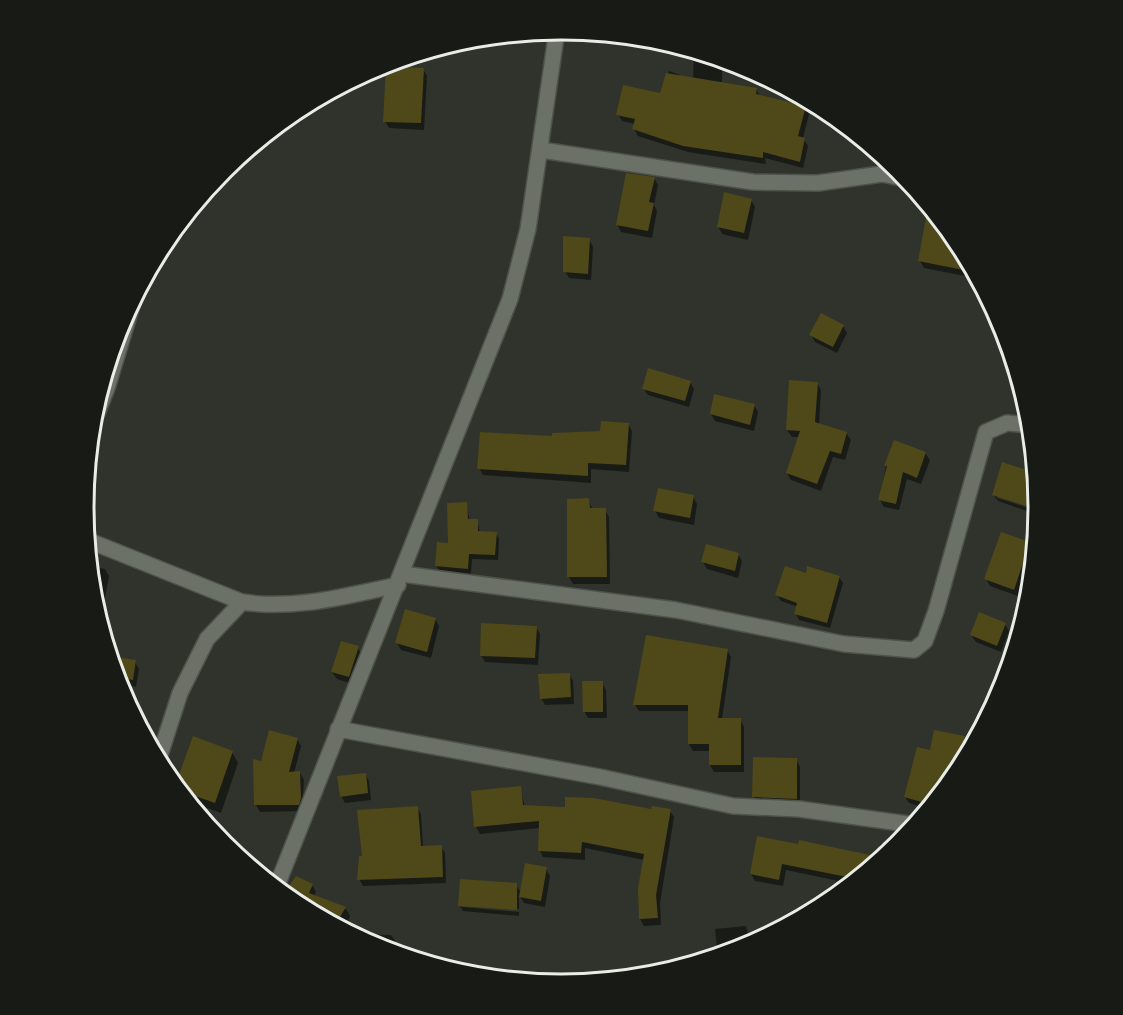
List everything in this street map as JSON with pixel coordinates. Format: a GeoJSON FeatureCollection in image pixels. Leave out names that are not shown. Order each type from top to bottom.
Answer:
{"type":"FeatureCollection","features":[{"type":"Feature","properties":{"kind":"street"},"geometry":{"type":"LineString","coordinates":[[279,880],[510,299],[528,229],[556,40]]}},
{"type":"Feature","properties":{"kind":"street"},"geometry":{"type":"LineString","coordinates":[[541,150],[753,182],[818,183],[882,174],[891,176]]}},
{"type":"Feature","properties":{"kind":"street"},"geometry":{"type":"LineString","coordinates":[[96,543],[242,602],[268,606],[304,604],[400,580],[676,610],[844,644],[914,650],[925,641],[936,611],[986,432],[1007,423],[1021,424]]}},
{"type":"Feature","properties":{"kind":"street"},"geometry":{"type":"LineString","coordinates":[[162,749],[180,693],[207,639],[242,602]]}},
{"type":"Feature","properties":{"kind":"street"},"geometry":{"type":"LineString","coordinates":[[338,729],[600,777],[733,806],[799,809],[905,824]]}},
{"type":"Feature","properties":{"kind":"building"},"geometry":{"type":"Polygon","coordinates":[[[406,67],[424,68],[421,123],[383,122],[386,75],[406,67]]]}},
{"type":"Feature","properties":{"kind":"building"},"geometry":{"type":"Polygon","coordinates":[[[666,73],[757,88],[756,94],[796,104],[805,109],[798,136],[805,138],[800,162],[763,152],[763,158],[683,146],[632,129],[635,119],[616,115],[623,85],[660,93],[666,73]]]}},
{"type":"Feature","properties":{"kind":"building"},"geometry":{"type":"Polygon","coordinates":[[[626,173],[655,177],[649,202],[654,203],[648,231],[616,225],[626,173]]]}},
{"type":"Feature","properties":{"kind":"building"},"geometry":{"type":"Polygon","coordinates":[[[724,192],[752,199],[744,233],[717,227],[724,192]]]}},
{"type":"Feature","properties":{"kind":"building"},"geometry":{"type":"Polygon","coordinates":[[[926,218],[932,223],[964,270],[918,261],[926,218]]]}},
{"type":"Feature","properties":{"kind":"building"},"geometry":{"type":"Polygon","coordinates":[[[563,236],[590,238],[588,274],[563,272],[563,236]]]}},
{"type":"Feature","properties":{"kind":"building"},"geometry":{"type":"Polygon","coordinates":[[[821,313],[844,325],[833,347],[809,335],[821,313]]]}},
{"type":"Feature","properties":{"kind":"building"},"geometry":{"type":"Polygon","coordinates":[[[648,368],[691,381],[685,401],[642,389],[648,368]]]}},
{"type":"Feature","properties":{"kind":"building"},"geometry":{"type":"Polygon","coordinates":[[[789,380],[818,382],[815,422],[847,432],[841,454],[830,451],[817,484],[786,473],[800,431],[786,430],[789,380]]]}},
{"type":"Feature","properties":{"kind":"building"},"geometry":{"type":"Polygon","coordinates":[[[714,394],[755,404],[750,425],[710,414],[714,394]]]}},
{"type":"Feature","properties":{"kind":"building"},"geometry":{"type":"Polygon","coordinates":[[[601,421],[629,423],[626,465],[588,463],[588,476],[477,469],[480,432],[552,436],[552,433],[600,431],[601,421]]]}},
{"type":"Feature","properties":{"kind":"building"},"geometry":{"type":"Polygon","coordinates":[[[894,440],[926,452],[917,478],[903,472],[896,504],[878,500],[887,466],[884,466],[894,440]]]}},
{"type":"Feature","properties":{"kind":"building"},"geometry":{"type":"Polygon","coordinates":[[[1002,462],[1027,470],[1028,506],[992,495],[1002,462]]]}},
{"type":"Feature","properties":{"kind":"building"},"geometry":{"type":"Polygon","coordinates":[[[658,488],[694,495],[690,518],[653,511],[658,488]]]}},
{"type":"Feature","properties":{"kind":"building"},"geometry":{"type":"Polygon","coordinates":[[[589,498],[590,508],[606,508],[607,577],[567,577],[567,499],[589,498]]]}},
{"type":"Feature","properties":{"kind":"building"},"geometry":{"type":"Polygon","coordinates":[[[467,502],[468,519],[478,519],[478,531],[497,532],[495,555],[469,554],[468,569],[435,566],[437,542],[448,543],[447,503],[467,502]]]}},
{"type":"Feature","properties":{"kind":"building"},"geometry":{"type":"Polygon","coordinates":[[[1001,532],[1028,541],[1027,552],[1014,590],[984,579],[1001,532]]]}},
{"type":"Feature","properties":{"kind":"building"},"geometry":{"type":"Polygon","coordinates":[[[706,544],[739,553],[735,571],[701,562],[706,544]]]}},
{"type":"Feature","properties":{"kind":"building"},"geometry":{"type":"Polygon","coordinates":[[[785,566],[806,573],[807,566],[840,576],[827,623],[794,614],[797,603],[775,595],[785,566]]]}},
{"type":"Feature","properties":{"kind":"building"},"geometry":{"type":"Polygon","coordinates":[[[405,609],[436,618],[427,652],[395,643],[405,609]]]}},
{"type":"Feature","properties":{"kind":"building"},"geometry":{"type":"Polygon","coordinates":[[[979,612],[1006,623],[997,646],[970,635],[979,612]]]}},
{"type":"Feature","properties":{"kind":"building"},"geometry":{"type":"Polygon","coordinates":[[[481,623],[537,626],[535,658],[480,656],[481,623]]]}},
{"type":"Feature","properties":{"kind":"building"},"geometry":{"type":"Polygon","coordinates":[[[646,635],[728,649],[718,718],[741,718],[741,765],[709,765],[709,744],[688,744],[688,705],[633,705],[646,635]]]}},
{"type":"Feature","properties":{"kind":"building"},"geometry":{"type":"Polygon","coordinates":[[[341,641],[359,646],[349,677],[331,672],[341,641]]]}},
{"type":"Feature","properties":{"kind":"building"},"geometry":{"type":"Polygon","coordinates":[[[119,657],[136,660],[133,680],[127,679],[119,657]]]}},
{"type":"Feature","properties":{"kind":"building"},"geometry":{"type":"Polygon","coordinates":[[[570,673],[571,697],[540,699],[538,674],[570,673]]]}},
{"type":"Feature","properties":{"kind":"building"},"geometry":{"type":"Polygon","coordinates":[[[582,681],[603,681],[603,712],[583,712],[582,681]]]}},
{"type":"Feature","properties":{"kind":"building"},"geometry":{"type":"Polygon","coordinates":[[[269,730],[298,738],[289,772],[300,771],[299,805],[254,805],[253,759],[261,761],[269,730]]]}},
{"type":"Feature","properties":{"kind":"building"},"geometry":{"type":"Polygon","coordinates":[[[934,730],[965,736],[963,746],[950,767],[923,803],[904,797],[917,747],[930,750],[934,730]]]}},
{"type":"Feature","properties":{"kind":"building"},"geometry":{"type":"Polygon","coordinates":[[[193,736],[233,751],[215,803],[194,796],[179,775],[193,736]]]}},
{"type":"Feature","properties":{"kind":"building"},"geometry":{"type":"Polygon","coordinates":[[[753,757],[797,758],[797,799],[752,797],[753,757]]]}},
{"type":"Feature","properties":{"kind":"building"},"geometry":{"type":"Polygon","coordinates":[[[366,773],[368,793],[340,797],[337,776],[366,773]]]}},
{"type":"Feature","properties":{"kind":"building"},"geometry":{"type":"Polygon","coordinates":[[[521,786],[523,805],[565,807],[565,797],[594,798],[651,809],[652,806],[671,809],[656,895],[658,918],[639,919],[638,888],[644,854],[582,842],[581,853],[538,851],[539,821],[474,827],[471,791],[521,786]]]}},
{"type":"Feature","properties":{"kind":"building"},"geometry":{"type":"Polygon","coordinates":[[[418,806],[421,846],[442,845],[443,877],[357,880],[359,856],[362,856],[357,810],[418,806]]]}},
{"type":"Feature","properties":{"kind":"building"},"geometry":{"type":"Polygon","coordinates":[[[757,836],[798,844],[799,840],[873,856],[847,877],[782,864],[779,880],[750,874],[757,836]]]}},
{"type":"Feature","properties":{"kind":"building"},"geometry":{"type":"Polygon","coordinates":[[[525,863],[547,867],[541,901],[519,897],[525,863]]]}},
{"type":"Feature","properties":{"kind":"building"},"geometry":{"type":"Polygon","coordinates":[[[296,876],[313,884],[309,893],[346,907],[339,918],[289,886],[296,876]]]}},
{"type":"Feature","properties":{"kind":"building"},"geometry":{"type":"Polygon","coordinates":[[[460,879],[517,883],[517,910],[458,906],[460,879]]]}}]}
